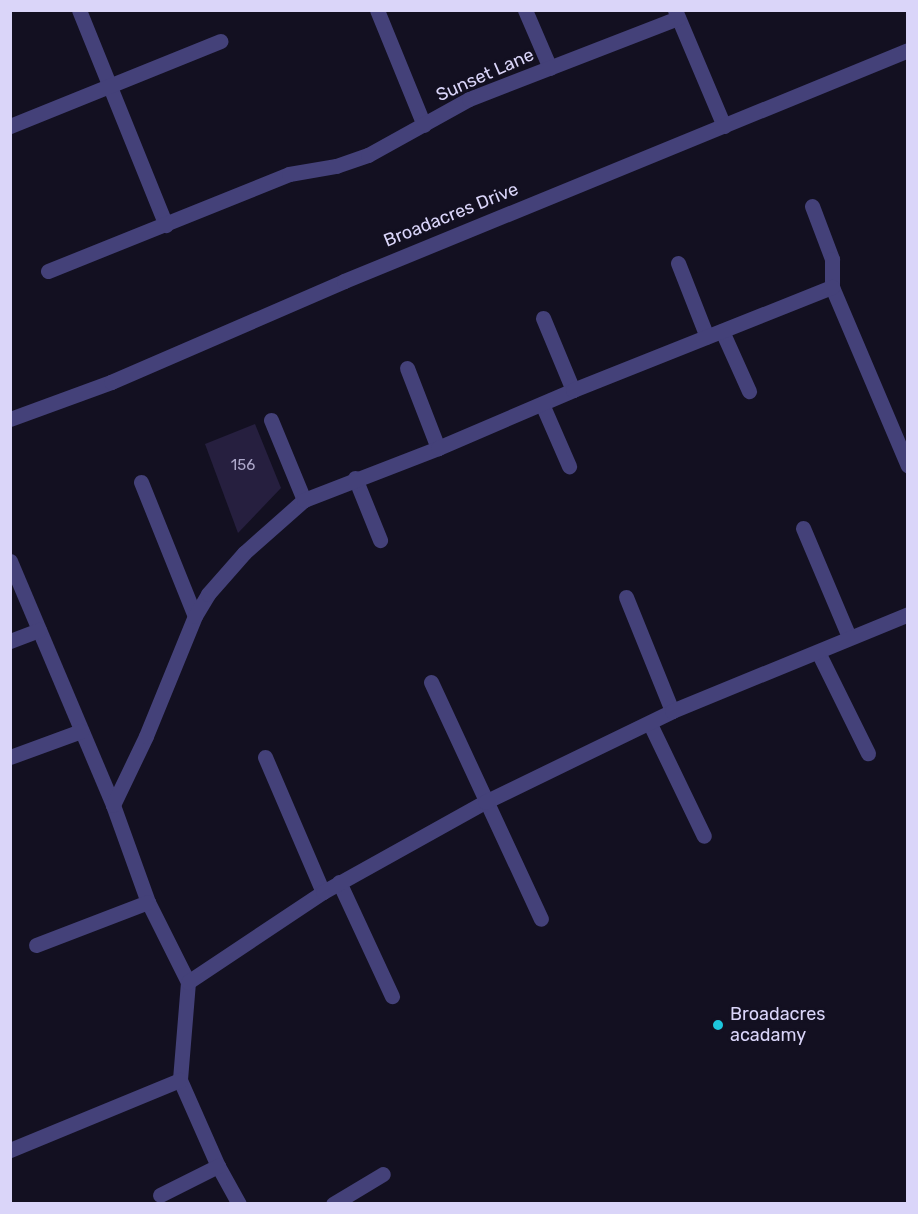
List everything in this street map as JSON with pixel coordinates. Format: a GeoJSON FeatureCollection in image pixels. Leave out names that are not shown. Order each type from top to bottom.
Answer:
{"type":"FeatureCollection","features":[{"type":"Feature","properties":{"kind":"street"},"geometry":{"type":"LineString","coordinates":[[79,10],[166,225]]}},
{"type":"Feature","properties":{"kind":"street","name":"Sunset Lane"},"geometry":{"type":"LineString","coordinates":[[377,10],[424,125],[469,99],[550,68],[676,14],[724,126]]}},
{"type":"Feature","properties":{"kind":"street"},"geometry":{"type":"LineString","coordinates":[[525,10],[550,68]]}},
{"type":"Feature","properties":{"kind":"street"},"geometry":{"type":"LineString","coordinates":[[10,126],[220,41]]}},
{"type":"Feature","properties":{"kind":"street","name":"Broadacres Drive"},"geometry":{"type":"LineString","coordinates":[[10,420],[111,382],[344,281],[908,50]]}},
{"type":"Feature","properties":{"kind":"street"},"geometry":{"type":"LineString","coordinates":[[48,271],[289,174],[349,162],[424,125]]}},
{"type":"Feature","properties":{"kind":"street"},"geometry":{"type":"LineString","coordinates":[[812,206],[832,259],[832,287],[908,466]]}},
{"type":"Feature","properties":{"kind":"street"},"geometry":{"type":"LineString","coordinates":[[678,263],[706,337]]}},
{"type":"Feature","properties":{"kind":"street"},"geometry":{"type":"LineString","coordinates":[[113,805],[146,736],[195,616],[219,579],[244,553],[304,500],[355,478],[438,448],[573,390],[832,287]]}},
{"type":"Feature","properties":{"kind":"street"},"geometry":{"type":"LineString","coordinates":[[543,318],[573,390]]}},
{"type":"Feature","properties":{"kind":"street"},"geometry":{"type":"LineString","coordinates":[[722,331],[749,391]]}},
{"type":"Feature","properties":{"kind":"street"},"geometry":{"type":"LineString","coordinates":[[406,368],[438,448]]}},
{"type":"Feature","properties":{"kind":"street"},"geometry":{"type":"LineString","coordinates":[[542,405],[569,466]]}},
{"type":"Feature","properties":{"kind":"street"},"geometry":{"type":"LineString","coordinates":[[271,420],[304,500]]}},
{"type":"Feature","properties":{"kind":"street"},"geometry":{"type":"LineString","coordinates":[[355,478],[380,540]]}},
{"type":"Feature","properties":{"kind":"street"},"geometry":{"type":"LineString","coordinates":[[141,482],[195,616]]}},
{"type":"Feature","properties":{"kind":"street"},"geometry":{"type":"LineString","coordinates":[[803,528],[849,637]]}},
{"type":"Feature","properties":{"kind":"street"},"geometry":{"type":"LineString","coordinates":[[10,561],[113,805],[148,902],[188,982],[180,1080],[218,1166],[239,1203]]}},
{"type":"Feature","properties":{"kind":"street"},"geometry":{"type":"LineString","coordinates":[[626,597],[672,711]]}},
{"type":"Feature","properties":{"kind":"street"},"geometry":{"type":"LineString","coordinates":[[188,982],[339,882],[484,802],[650,724],[672,711],[908,614]]}},
{"type":"Feature","properties":{"kind":"street"},"geometry":{"type":"LineString","coordinates":[[10,641],[39,630]]}},
{"type":"Feature","properties":{"kind":"street"},"geometry":{"type":"LineString","coordinates":[[818,652],[868,753]]}},
{"type":"Feature","properties":{"kind":"street"},"geometry":{"type":"LineString","coordinates":[[431,682],[484,802],[541,919]]}},
{"type":"Feature","properties":{"kind":"street"},"geometry":{"type":"LineString","coordinates":[[650,724],[704,836]]}},
{"type":"Feature","properties":{"kind":"street"},"geometry":{"type":"LineString","coordinates":[[10,757],[81,731]]}},
{"type":"Feature","properties":{"kind":"street"},"geometry":{"type":"LineString","coordinates":[[266,758],[323,892]]}},
{"type":"Feature","properties":{"kind":"street"},"geometry":{"type":"LineString","coordinates":[[339,882],[392,996]]}},
{"type":"Feature","properties":{"kind":"street"},"geometry":{"type":"LineString","coordinates":[[36,945],[148,902]]}},
{"type":"Feature","properties":{"kind":"street"},"geometry":{"type":"LineString","coordinates":[[10,1150],[180,1080]]}},
{"type":"Feature","properties":{"kind":"street"},"geometry":{"type":"LineString","coordinates":[[160,1195],[218,1166]]}},
{"type":"Feature","properties":{"kind":"street"},"geometry":{"type":"LineString","coordinates":[[333,1203],[383,1174]]}},
{"type":"Feature","properties":{"kind":"building"},"geometry":{"type":"Polygon","coordinates":[[[255,424],[281,488],[238,533],[205,444],[255,424]]]}},
{"type":"Feature","properties":{"kind":"place","name":"Broadacres acadamy"},"geometry":{"type":"Point","coordinates":[718,1025]}}]}
